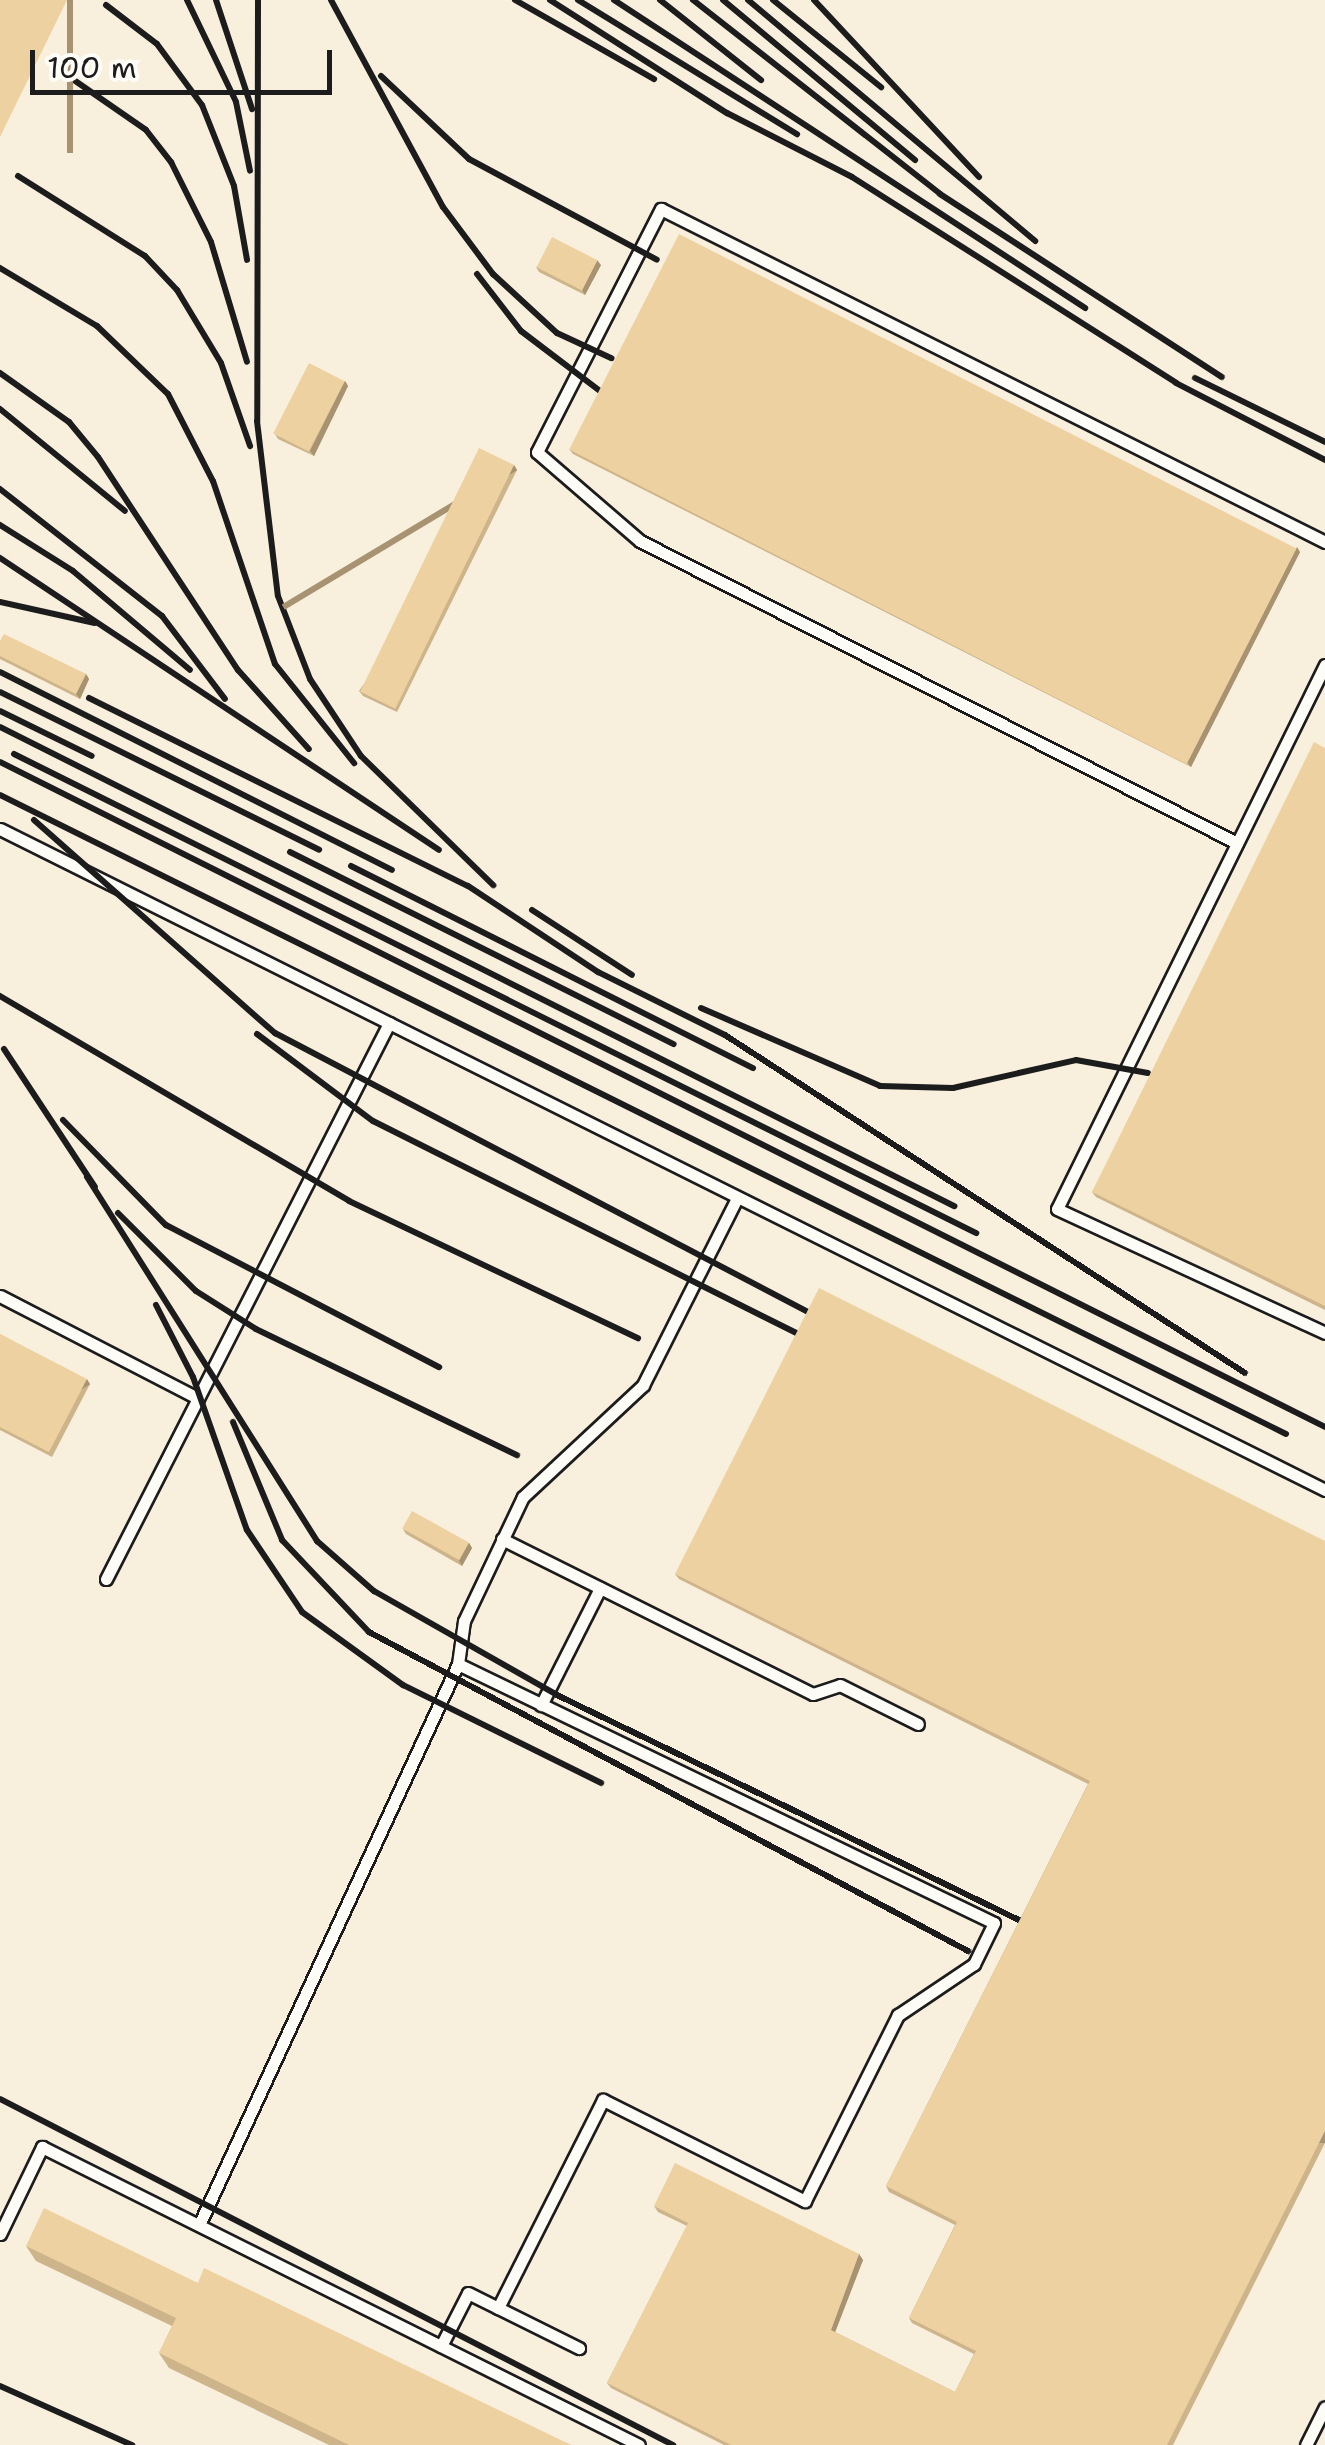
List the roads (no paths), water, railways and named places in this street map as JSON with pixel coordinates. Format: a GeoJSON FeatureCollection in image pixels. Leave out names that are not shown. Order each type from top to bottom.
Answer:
{"type":"FeatureCollection","features":[{"type":"Feature","properties":{"kind":"lane"},"geometry":{"type":"LineString","coordinates":[[1237,843],[640,541],[536,452],[661,209],[1325,542]]}},
{"type":"Feature","properties":{"kind":"lane"},"geometry":{"type":"LineString","coordinates":[[1325,665],[1320,688],[1237,843],[1057,1209],[1325,1334]]}},
{"type":"Feature","properties":{"kind":"lane"},"geometry":{"type":"LineString","coordinates":[[0,829],[1325,1490]]}},
{"type":"Feature","properties":{"kind":"lane"},"geometry":{"type":"LineString","coordinates":[[106,1579],[390,1023]]}},
{"type":"Feature","properties":{"kind":"lane"},"geometry":{"type":"LineString","coordinates":[[199,2225],[458,1664],[464,1621],[502,1539],[553,1460],[643,1384],[736,1198]]}},
{"type":"Feature","properties":{"kind":"lane"},"geometry":{"type":"LineString","coordinates":[[0,1296],[198,1398]]}},
{"type":"Feature","properties":{"kind":"lane"},"geometry":{"type":"LineString","coordinates":[[502,1539],[813,1694],[840,1685],[918,1724]]}},
{"type":"Feature","properties":{"kind":"lane"},"geometry":{"type":"LineString","coordinates":[[541,1704],[600,1588]]}},
{"type":"Feature","properties":{"kind":"lane"},"geometry":{"type":"LineString","coordinates":[[458,1664],[994,1923],[974,1964],[898,2015],[805,2201],[602,2100],[498,2308]]}},
{"type":"Feature","properties":{"kind":"lane"},"geometry":{"type":"LineString","coordinates":[[0,2234],[42,2147],[639,2445]]}},
{"type":"Feature","properties":{"kind":"lane"},"geometry":{"type":"LineString","coordinates":[[442,2346],[468,2293],[579,2348]]}},
{"type":"Feature","properties":{"kind":"lane"},"geometry":{"type":"LineString","coordinates":[[1306,2445],[1325,2408]]}},
{"type":"Feature","properties":{"kind":"railway"},"geometry":{"type":"LineString","coordinates":[[187,0],[236,102],[250,171]]}},
{"type":"Feature","properties":{"kind":"railway"},"geometry":{"type":"LineString","coordinates":[[216,0],[252,109]]}},
{"type":"Feature","properties":{"kind":"railway"},"geometry":{"type":"LineString","coordinates":[[258,0],[257,421],[278,596],[310,679],[361,756],[493,885]]}},
{"type":"Feature","properties":{"kind":"railway"},"geometry":{"type":"LineString","coordinates":[[331,0],[443,207],[493,274],[557,333],[611,358]]}},
{"type":"Feature","properties":{"kind":"railway"},"geometry":{"type":"LineString","coordinates":[[515,0],[654,79]]}},
{"type":"Feature","properties":{"kind":"railway"},"geometry":{"type":"LineString","coordinates":[[550,0],[727,113],[852,177],[1176,383],[1325,460]]}},
{"type":"Feature","properties":{"kind":"railway"},"geometry":{"type":"LineString","coordinates":[[578,0],[797,134]]}},
{"type":"Feature","properties":{"kind":"railway"},"geometry":{"type":"LineString","coordinates":[[614,0],[1085,308]]}},
{"type":"Feature","properties":{"kind":"railway"},"geometry":{"type":"LineString","coordinates":[[660,0],[761,80]]}},
{"type":"Feature","properties":{"kind":"railway"},"geometry":{"type":"LineString","coordinates":[[693,0],[940,194],[1222,377]]}},
{"type":"Feature","properties":{"kind":"railway"},"geometry":{"type":"LineString","coordinates":[[723,0],[915,160]]}},
{"type":"Feature","properties":{"kind":"railway"},"geometry":{"type":"LineString","coordinates":[[748,0],[1035,241]]}},
{"type":"Feature","properties":{"kind":"railway"},"geometry":{"type":"LineString","coordinates":[[773,0],[881,87]]}},
{"type":"Feature","properties":{"kind":"railway"},"geometry":{"type":"LineString","coordinates":[[814,0],[979,177]]}},
{"type":"Feature","properties":{"kind":"railway"},"geometry":{"type":"LineString","coordinates":[[106,5],[157,44],[202,105],[234,186],[247,260]]}},
{"type":"Feature","properties":{"kind":"railway"},"geometry":{"type":"LineString","coordinates":[[381,76],[469,159],[657,260]]}},
{"type":"Feature","properties":{"kind":"railway"},"geometry":{"type":"LineString","coordinates":[[71,78],[146,130],[171,162],[211,242],[247,362]]}},
{"type":"Feature","properties":{"kind":"railway"},"geometry":{"type":"LineString","coordinates":[[18,176],[145,256],[177,290],[221,363],[250,446]]}},
{"type":"Feature","properties":{"kind":"railway"},"geometry":{"type":"LineString","coordinates":[[0,268],[97,326],[168,394],[213,481],[275,664],[354,763]]}},
{"type":"Feature","properties":{"kind":"railway"},"geometry":{"type":"LineString","coordinates":[[477,274],[521,331],[600,391]]}},
{"type":"Feature","properties":{"kind":"railway"},"geometry":{"type":"LineString","coordinates":[[0,373],[69,422],[98,457],[238,670],[309,749]]}},
{"type":"Feature","properties":{"kind":"railway"},"geometry":{"type":"LineString","coordinates":[[1195,378],[1325,442]]}},
{"type":"Feature","properties":{"kind":"railway"},"geometry":{"type":"LineString","coordinates":[[0,409],[125,511]]}},
{"type":"Feature","properties":{"kind":"railway"},"geometry":{"type":"LineString","coordinates":[[0,489],[162,616],[225,699]]}},
{"type":"Feature","properties":{"kind":"railway"},"geometry":{"type":"LineString","coordinates":[[0,525],[73,571],[190,670]]}},
{"type":"Feature","properties":{"kind":"railway"},"geometry":{"type":"LineString","coordinates":[[0,558],[439,850]]}},
{"type":"Feature","properties":{"kind":"railway"},"geometry":{"type":"LineString","coordinates":[[0,602],[95,623]]}},
{"type":"Feature","properties":{"kind":"railway"},"geometry":{"type":"LineString","coordinates":[[0,672],[392,870]]}},
{"type":"Feature","properties":{"kind":"railway"},"geometry":{"type":"LineString","coordinates":[[0,692],[319,850]]}},
{"type":"Feature","properties":{"kind":"railway"},"geometry":{"type":"LineString","coordinates":[[89,698],[468,886],[598,972],[725,1035],[1245,1373]]}},
{"type":"Feature","properties":{"kind":"railway"},"geometry":{"type":"LineString","coordinates":[[0,711],[92,756]]}},
{"type":"Feature","properties":{"kind":"railway"},"geometry":{"type":"LineString","coordinates":[[0,727],[954,1206]]}},
{"type":"Feature","properties":{"kind":"railway"},"geometry":{"type":"LineString","coordinates":[[14,754],[976,1233]]}},
{"type":"Feature","properties":{"kind":"railway"},"geometry":{"type":"LineString","coordinates":[[0,762],[1325,1427]]}},
{"type":"Feature","properties":{"kind":"railway"},"geometry":{"type":"LineString","coordinates":[[0,795],[1286,1434]]}},
{"type":"Feature","properties":{"kind":"railway"},"geometry":{"type":"LineString","coordinates":[[34,820],[275,1033],[808,1312]]}},
{"type":"Feature","properties":{"kind":"railway"},"geometry":{"type":"LineString","coordinates":[[290,852],[674,1044]]}},
{"type":"Feature","properties":{"kind":"railway"},"geometry":{"type":"LineString","coordinates":[[351,866],[753,1068]]}},
{"type":"Feature","properties":{"kind":"railway"},"geometry":{"type":"LineString","coordinates":[[532,910],[632,975]]}},
{"type":"Feature","properties":{"kind":"railway"},"geometry":{"type":"LineString","coordinates":[[0,996],[349,1201],[638,1338]]}},
{"type":"Feature","properties":{"kind":"railway"},"geometry":{"type":"LineString","coordinates":[[701,1008],[880,1086],[953,1088],[1076,1060],[1148,1073]]}},
{"type":"Feature","properties":{"kind":"railway"},"geometry":{"type":"LineString","coordinates":[[257,1034],[373,1121],[800,1335]]}},
{"type":"Feature","properties":{"kind":"railway"},"geometry":{"type":"LineString","coordinates":[[4,1049],[95,1187]]}},
{"type":"Feature","properties":{"kind":"railway"},"geometry":{"type":"LineString","coordinates":[[63,1120],[166,1225],[439,1367]]}},
{"type":"Feature","properties":{"kind":"railway"},"geometry":{"type":"LineString","coordinates":[[87,1177],[317,1541],[374,1591],[557,1695],[1019,1920]]}},
{"type":"Feature","properties":{"kind":"railway"},"geometry":{"type":"LineString","coordinates":[[118,1213],[196,1291],[256,1329],[517,1455]]}},
{"type":"Feature","properties":{"kind":"railway"},"geometry":{"type":"LineString","coordinates":[[156,1305],[193,1377],[247,1530],[302,1612],[403,1685],[601,1783]]}},
{"type":"Feature","properties":{"kind":"railway"},"geometry":{"type":"LineString","coordinates":[[233,1422],[282,1540],[369,1632],[968,1951]]}},
{"type":"Feature","properties":{"kind":"railway"},"geometry":{"type":"LineString","coordinates":[[0,2099],[673,2445]]}},
{"type":"Feature","properties":{"kind":"railway"},"geometry":{"type":"LineString","coordinates":[[0,2386],[132,2445]]}}]}
